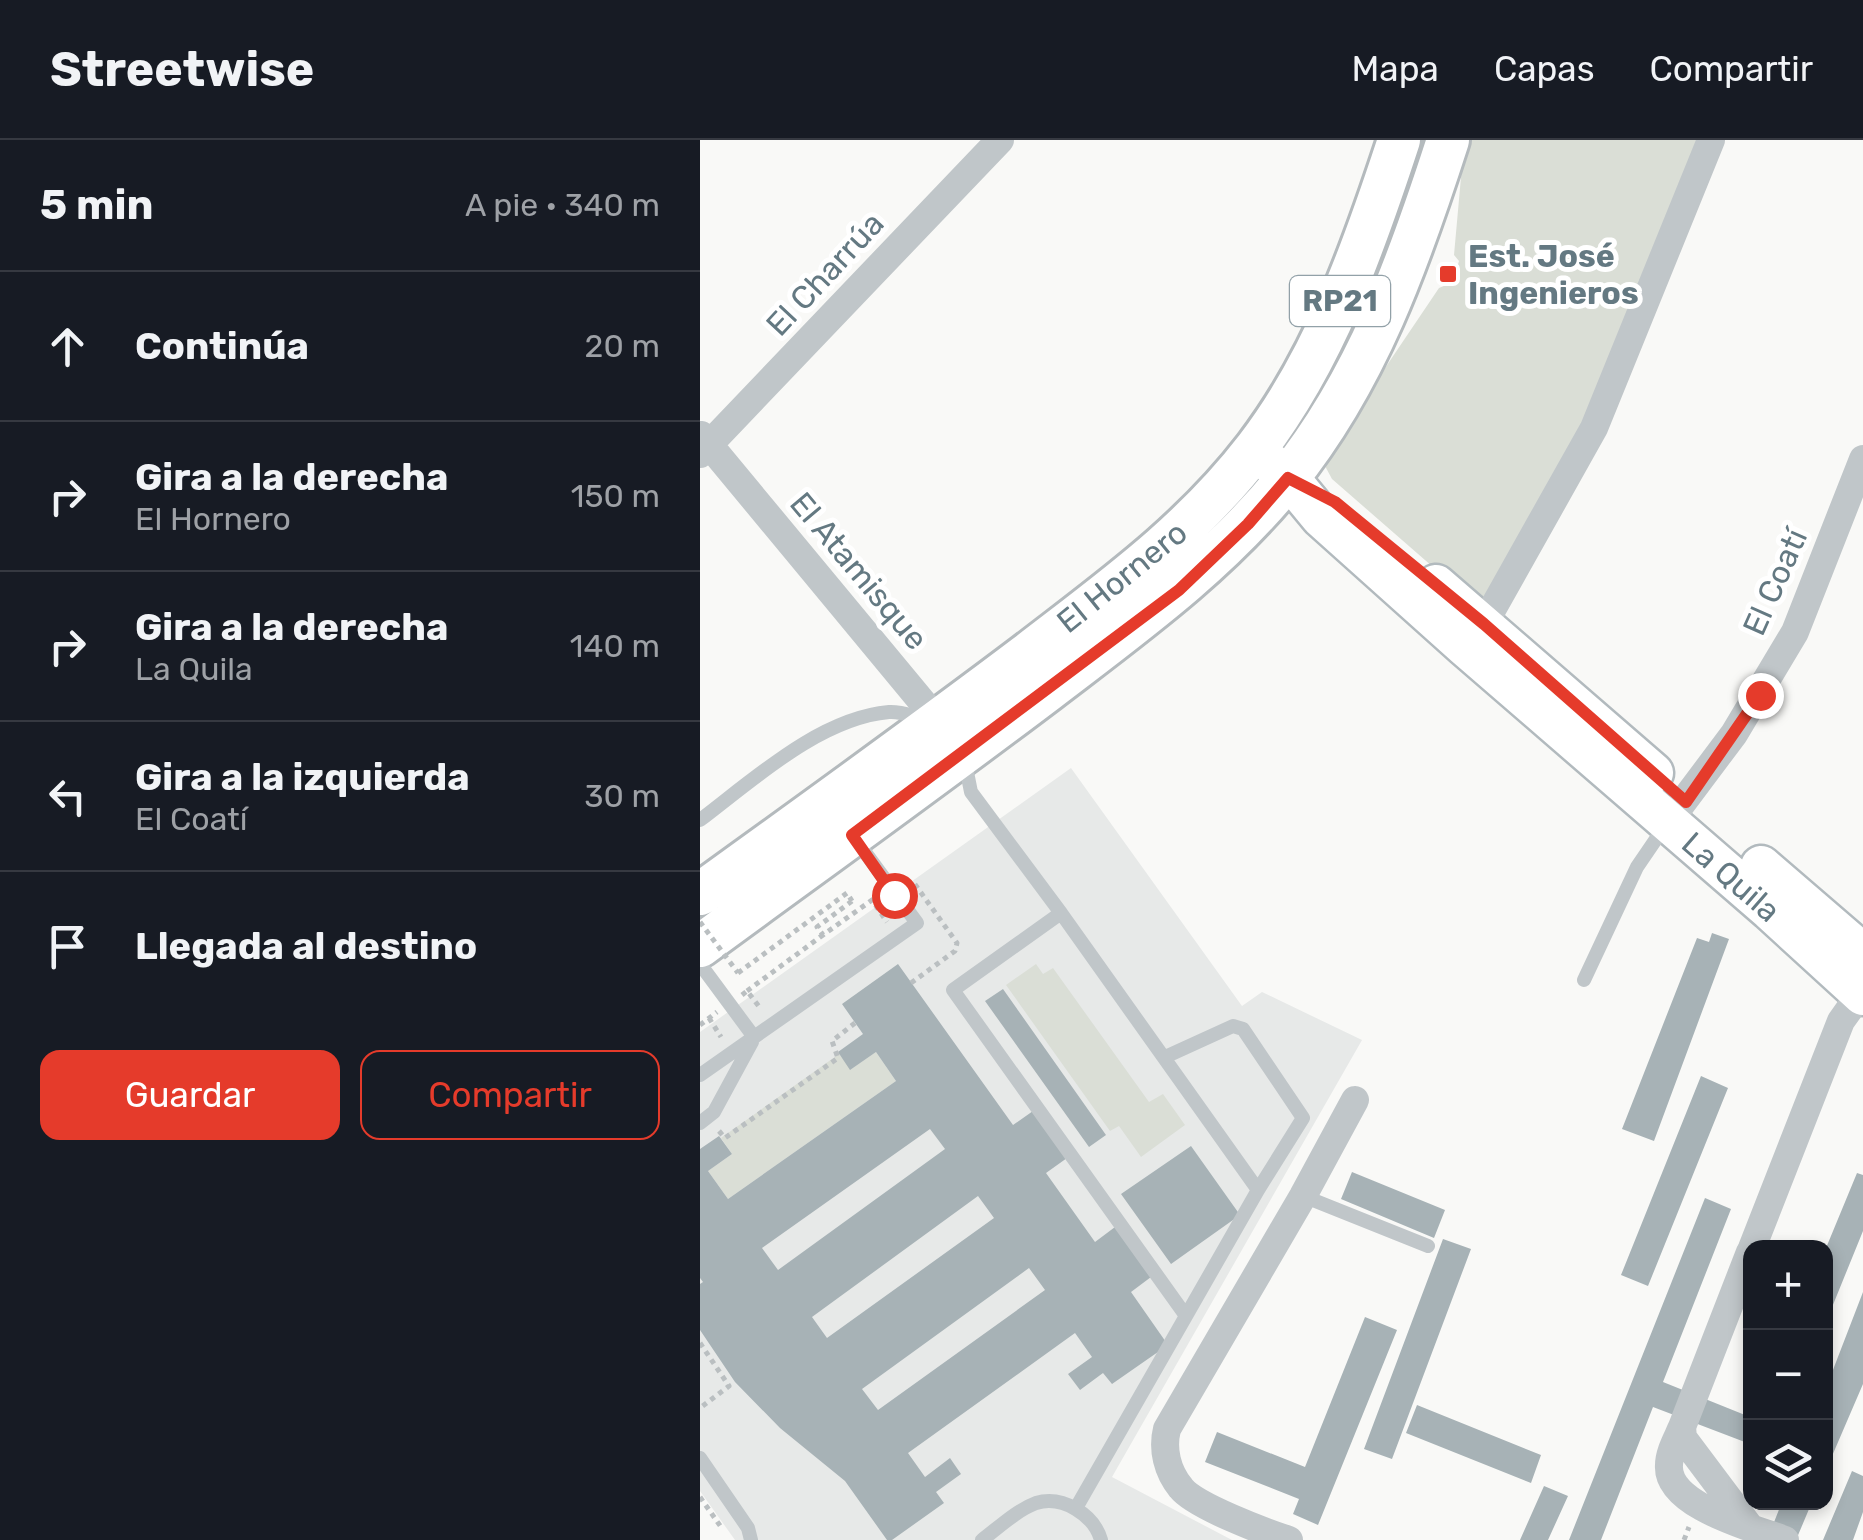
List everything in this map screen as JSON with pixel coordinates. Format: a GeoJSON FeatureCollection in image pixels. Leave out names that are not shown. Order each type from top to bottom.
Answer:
{"type":"FeatureCollection","features":[{"type":"Feature","properties":{"kind":"main road","name":"El Hornero"},"geometry":{"type":"LineString","coordinates":[[700,946],[852,835],[951,738],[1154,558],[1205,507],[1254,450],[1300,380],[1364,246],[1399,140]]}},
{"type":"Feature","properties":{"kind":"main road","name":"El Hornero"},"geometry":{"type":"LineString","coordinates":[[700,894],[1179,590],[1248,524],[1288,478],[1375,339],[1411,255],[1448,140]]}},
{"type":"Feature","properties":{"kind":"main road","name":"La Quila"},"geometry":{"type":"LineString","coordinates":[[1254,450],[1288,478],[1321,517],[1474,635],[1677,812],[1862,983]]}},
{"type":"Feature","properties":{"kind":"street","name":"El Charrúa"},"geometry":{"type":"LineString","coordinates":[[703,444],[1000,140]]}},
{"type":"Feature","properties":{"kind":"street"},"geometry":{"type":"LineString","coordinates":[[1474,635],[1594,428],[1711,140]]}},
{"type":"Feature","properties":{"kind":"street","name":"El Atamisque"},"geometry":{"type":"LineString","coordinates":[[703,444],[951,738]]}},
{"type":"Feature","properties":{"kind":"street","name":"El Coatí"},"geometry":{"type":"LineString","coordinates":[[1677,812],[1760,695],[1796,632],[1863,459]]}},
{"type":"Feature","properties":{"kind":"street"},"geometry":{"type":"LineString","coordinates":[[1755,1240],[1841,1021],[1862,983]]}},
{"type":"Feature","properties":{"kind":"street"},"geometry":{"type":"LineString","coordinates":[[1285,1540],[1196,1500],[1181,1488],[1165,1455],[1167,1428],[1355,1100]]}},
{"type":"Feature","properties":{"kind":"street"},"geometry":{"type":"LineString","coordinates":[[1743,1271],[1682,1427],[1683,1438],[1749,1526],[1785,1540]]}},
{"type":"Feature","properties":{"kind":"lane"},"geometry":{"type":"LineString","coordinates":[[700,820],[803,742],[846,724],[890,712],[951,738],[971,792],[1258,1190]]}},
{"type":"Feature","properties":{"kind":"lane"},"geometry":{"type":"LineString","coordinates":[[1584,980],[1637,868],[1677,812]]}},
{"type":"Feature","properties":{"kind":"lane"},"geometry":{"type":"LineString","coordinates":[[700,1075],[917,923],[852,835]]}},
{"type":"Feature","properties":{"kind":"lane"},"geometry":{"type":"LineString","coordinates":[[1061,913],[953,990],[1186,1316]]}},
{"type":"Feature","properties":{"kind":"lane"},"geometry":{"type":"LineString","coordinates":[[700,964],[754,1037]]}},
{"type":"Feature","properties":{"kind":"lane"},"geometry":{"type":"LineString","coordinates":[[1076,1508],[1303,1118],[1243,1030],[1233,1026],[1165,1058]]}},
{"type":"Feature","properties":{"kind":"lane"},"geometry":{"type":"LineString","coordinates":[[707,1125],[754,1037]]}},
{"type":"Feature","properties":{"kind":"lane"},"geometry":{"type":"LineString","coordinates":[[1303,1196],[1428,1246]]}},
{"type":"Feature","properties":{"kind":"lane"},"geometry":{"type":"LineString","coordinates":[[700,1458],[748,1528],[751,1540]]}},
{"type":"Feature","properties":{"kind":"lane"},"geometry":{"type":"LineString","coordinates":[[982,1540],[1036,1504],[1052,1501],[1076,1508],[1088,1518],[1102,1540]]}},
{"type":"Feature","properties":{"kind":"path"},"geometry":{"type":"LineString","coordinates":[[911,983],[955,951],[957,944],[913,882]]}},
{"type":"Feature","properties":{"kind":"path"},"geometry":{"type":"LineString","coordinates":[[700,922],[738,973],[847,893],[852,901],[817,927],[823,935]]}},
{"type":"Feature","properties":{"kind":"path"},"geometry":{"type":"LineString","coordinates":[[700,1024],[872,900],[887,922]]}},
{"type":"Feature","properties":{"kind":"path"},"geometry":{"type":"LineString","coordinates":[[748,991],[761,1010],[766,1011]]}},
{"type":"Feature","properties":{"kind":"path"},"geometry":{"type":"LineString","coordinates":[[707,1125],[726,1138],[838,1058],[832,1042],[856,1023]]}},
{"type":"Feature","properties":{"kind":"path"},"geometry":{"type":"LineString","coordinates":[[700,1342],[732,1384],[700,1408]]}},
{"type":"Feature","properties":{"kind":"path"},"geometry":{"type":"LineString","coordinates":[[700,1497],[730,1540]]}},
{"type":"Feature","properties":{"kind":"shaded area"},"geometry":{"type":"Polygon","coordinates":[[[1470,140],[1700,140],[1598,395],[1485,599],[1472,601],[1332,479],[1325,466],[1325,457],[1439,288],[1453,282],[1459,261],[1454,255],[1462,166],[1470,140]]]}},
{"type":"Feature","properties":{"kind":"shaded area"},"geometry":{"type":"Polygon","coordinates":[[[1071,768],[1242,1006],[1262,992],[1362,1040],[1112,1477],[1232,1540],[735,1540],[700,1491],[700,1032],[1071,768]]]}},
{"type":"Feature","properties":{"kind":"shaded area"},"geometry":{"type":"Polygon","coordinates":[[[1036,964],[1043,974],[1053,968],[1149,1102],[1163,1094],[1185,1125],[1141,1157],[1119,1126],[1110,1131],[1006,985],[1036,964]]]}},
{"type":"Feature","properties":{"kind":"shaded area"},"geometry":{"type":"Polygon","coordinates":[[[876,1052],[896,1081],[728,1199],[708,1171],[732,1154],[721,1138],[839,1054],[851,1069],[876,1052]]]}},
{"type":"Feature","properties":{"kind":"building"},"geometry":{"type":"Polygon","coordinates":[[[1712,933],[1729,939],[1654,1141],[1622,1129],[1697,938],[1709,942],[1712,933]]]}},
{"type":"Feature","properties":{"kind":"building"},"geometry":{"type":"Polygon","coordinates":[[[898,964],[1013,1125],[1033,1111],[1067,1158],[1046,1173],[1095,1242],[1115,1227],[1151,1277],[1131,1292],[1168,1345],[1112,1384],[1103,1373],[1080,1390],[1068,1374],[1092,1357],[1075,1333],[908,1453],[925,1477],[950,1458],[961,1474],[936,1492],[944,1503],[892,1540],[887,1540],[845,1481],[780,1428],[735,1382],[700,1330],[700,1149],[719,1136],[732,1154],[708,1171],[728,1199],[896,1081],[876,1052],[850,1070],[838,1052],[863,1034],[842,1004],[898,964]],[[930,1129],[762,1248],[778,1270],[945,1149],[930,1129]],[[978,1196],[812,1317],[827,1338],[994,1218],[978,1196]],[[1029,1268],[862,1389],[878,1410],[1045,1290],[1029,1268]]]}},
{"type":"Feature","properties":{"kind":"building"},"geometry":{"type":"Polygon","coordinates":[[[1003,989],[1106,1135],[1089,1147],[985,1001],[1003,989]]]}},
{"type":"Feature","properties":{"kind":"building"},"geometry":{"type":"Polygon","coordinates":[[[1701,1076],[1728,1088],[1648,1286],[1621,1275],[1701,1076]]]}},
{"type":"Feature","properties":{"kind":"building"},"geometry":{"type":"Polygon","coordinates":[[[1191,1146],[1240,1215],[1171,1264],[1121,1194],[1191,1146]]]}},
{"type":"Feature","properties":{"kind":"building"},"geometry":{"type":"Polygon","coordinates":[[[1352,1172],[1445,1210],[1434,1238],[1341,1199],[1352,1172]]]}},
{"type":"Feature","properties":{"kind":"building"},"geometry":{"type":"Polygon","coordinates":[[[1857,1173],[1863,1175],[1863,1231],[1833,1305],[1833,1240],[1829,1240],[1857,1173]]]}},
{"type":"Feature","properties":{"kind":"building"},"geometry":{"type":"Polygon","coordinates":[[[1705,1198],[1731,1209],[1663,1382],[1743,1414],[1743,1441],[1653,1407],[1601,1540],[1569,1540],[1705,1198]]]}},
{"type":"Feature","properties":{"kind":"building"},"geometry":{"type":"Polygon","coordinates":[[[1443,1239],[1471,1249],[1392,1459],[1364,1449],[1443,1239]]]}},
{"type":"Feature","properties":{"kind":"building"},"geometry":{"type":"Polygon","coordinates":[[[1863,1292],[1863,1384],[1833,1454],[1833,1420],[1833,1370],[1863,1292]]]}},
{"type":"Feature","properties":{"kind":"building"},"geometry":{"type":"Polygon","coordinates":[[[1365,1317],[1397,1330],[1318,1525],[1293,1514],[1299,1499],[1205,1462],[1217,1432],[1305,1467],[1365,1317]]]}},
{"type":"Feature","properties":{"kind":"building"},"geometry":{"type":"Polygon","coordinates":[[[1417,1405],[1541,1455],[1531,1483],[1406,1433],[1417,1405]]]}},
{"type":"Feature","properties":{"kind":"building"},"geometry":{"type":"Polygon","coordinates":[[[1852,1471],[1863,1476],[1863,1512],[1853,1540],[1823,1540],[1852,1471]]]}},
{"type":"Feature","properties":{"kind":"building"},"geometry":{"type":"Polygon","coordinates":[[[1544,1486],[1568,1496],[1548,1540],[1520,1540],[1544,1486]]]}},
{"type":"Feature","properties":{"kind":"building"},"geometry":{"type":"Polygon","coordinates":[[[1779,1510],[1809,1510],[1796,1540],[1767,1540],[1779,1510]]]}},
{"type":"Feature","properties":{"kind":"place","name":"Est. José Ingenieros"},"geometry":{"type":"Point","coordinates":[1448,274]}},
{"type":"Feature","properties":{"kind":"route"},"geometry":{"type":"LineString","coordinates":[[894,895],[852,835],[1179,590],[1248,524],[1288,478],[1335,502],[1484,624],[1686,802],[1760,695]]}}]}
